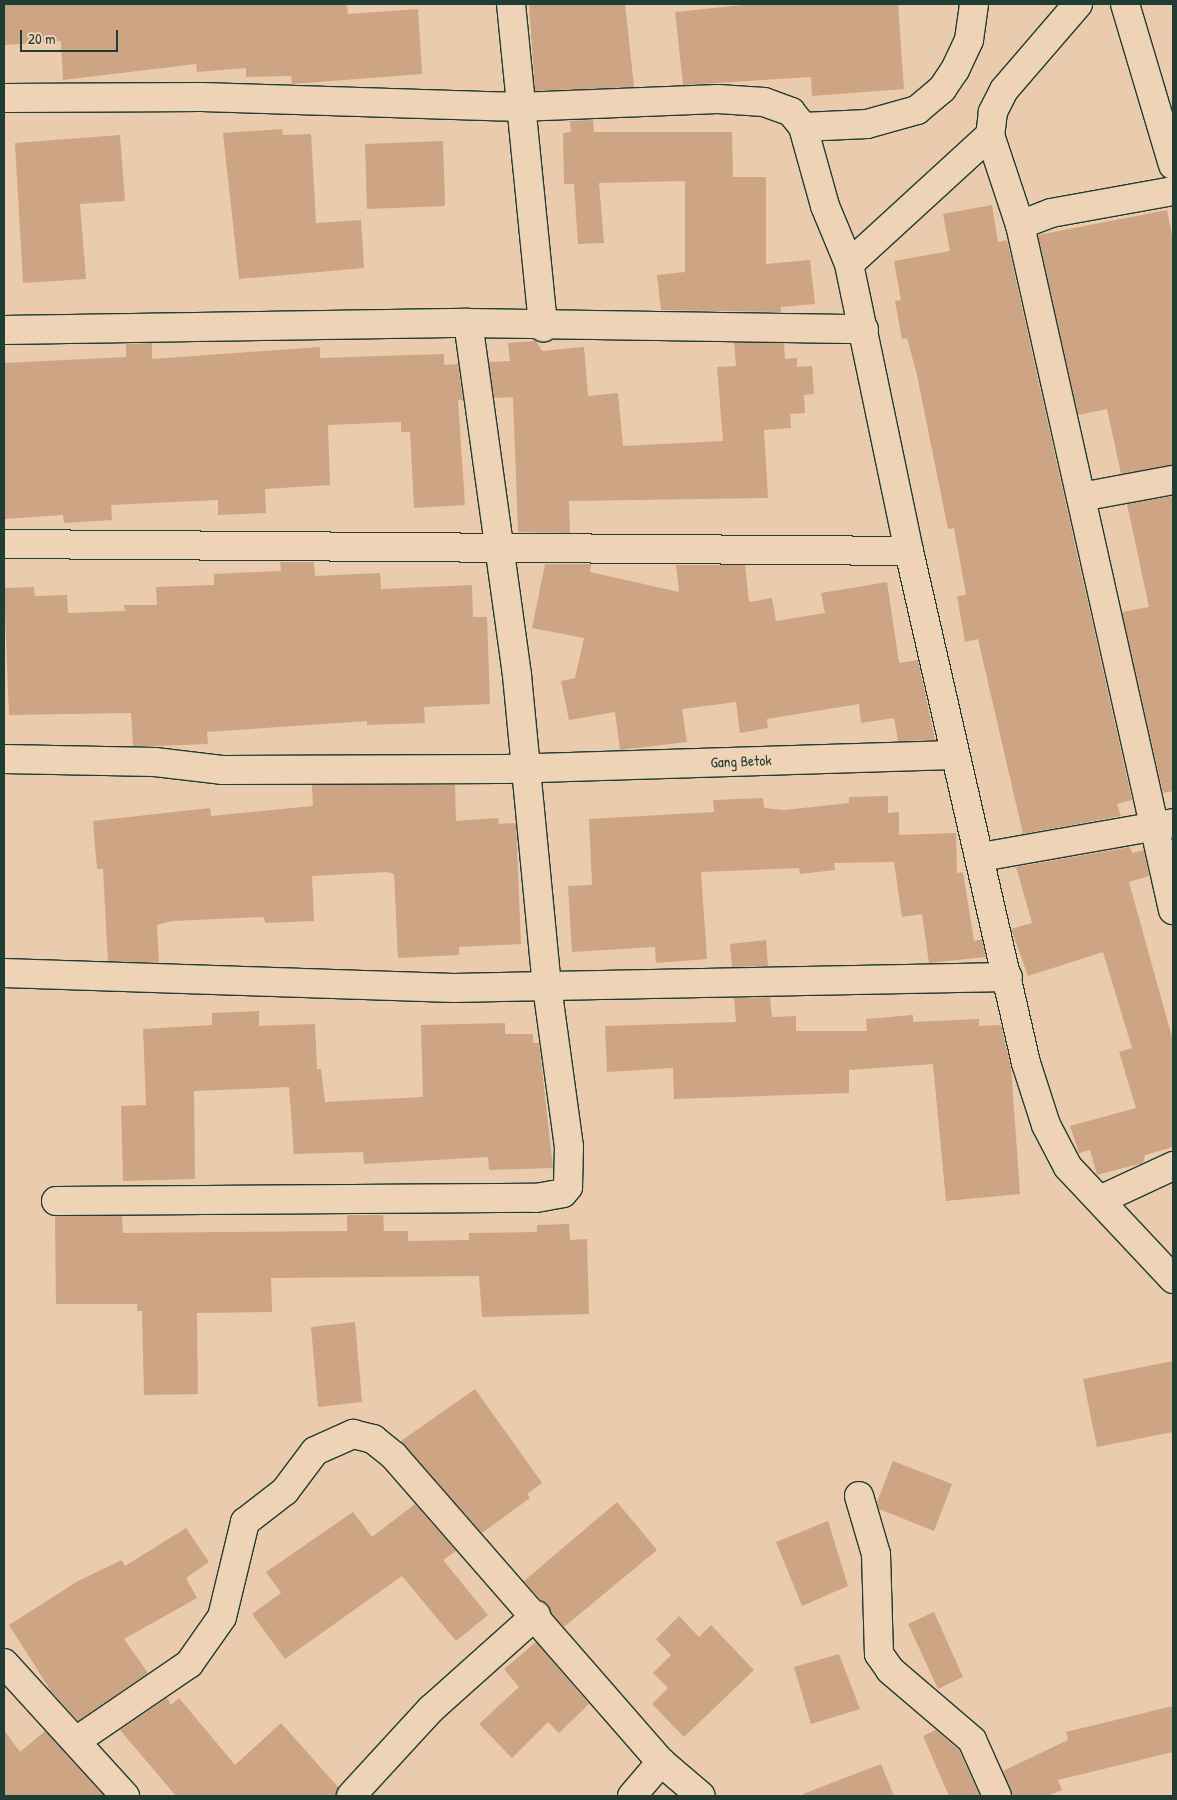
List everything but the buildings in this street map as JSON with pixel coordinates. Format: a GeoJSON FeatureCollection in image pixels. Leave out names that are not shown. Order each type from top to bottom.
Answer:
{"type":"FeatureCollection","features":[{"type":"Feature","properties":{"kind":"street"},"geometry":{"type":"LineString","coordinates":[[511,4],[519,107],[542,327]]}},
{"type":"Feature","properties":{"kind":"street"},"geometry":{"type":"LineString","coordinates":[[803,127],[867,124],[917,110],[942,89],[955,70],[969,40],[974,4]]}},
{"type":"Feature","properties":{"kind":"street"},"geometry":{"type":"LineString","coordinates":[[1078,4],[1004,90],[993,112],[990,135],[1020,225],[1081,497],[1165,824],[1173,910]]}},
{"type":"Feature","properties":{"kind":"street"},"geometry":{"type":"LineString","coordinates":[[1125,4],[1173,165]]}},
{"type":"Feature","properties":{"kind":"street"},"geometry":{"type":"LineString","coordinates":[[4,98],[202,97],[519,107],[718,99],[764,102],[790,112],[803,127],[825,206],[845,252],[864,329],[909,551],[954,755],[981,857],[992,922],[1008,977],[1026,1063],[1046,1125],[1068,1167],[1102,1200],[1173,1279]]}},
{"type":"Feature","properties":{"kind":"street"},"geometry":{"type":"LineString","coordinates":[[845,252],[990,135]]}},
{"type":"Feature","properties":{"kind":"street"},"geometry":{"type":"LineString","coordinates":[[1020,225],[1051,213],[1173,191]]}},
{"type":"Feature","properties":{"kind":"street"},"geometry":{"type":"LineString","coordinates":[[56,1201],[536,1198],[564,1193],[571,1180],[569,1147],[547,987],[528,768],[468,323]]}},
{"type":"Feature","properties":{"kind":"street"},"geometry":{"type":"LineString","coordinates":[[4,330],[468,323],[542,327],[864,329]]}},
{"type":"Feature","properties":{"kind":"street"},"geometry":{"type":"LineString","coordinates":[[1081,497],[1173,480]]}},
{"type":"Feature","properties":{"kind":"street"},"geometry":{"type":"LineString","coordinates":[[4,544],[909,551]]}},
{"type":"Feature","properties":{"kind":"street","name":"Gang Betok"},"geometry":{"type":"LineString","coordinates":[[4,759],[155,762],[222,770],[528,768],[954,755]]}},
{"type":"Feature","properties":{"kind":"street"},"geometry":{"type":"LineString","coordinates":[[981,857],[1165,824]]}},
{"type":"Feature","properties":{"kind":"street"},"geometry":{"type":"LineString","coordinates":[[4,973],[547,987],[1008,977]]}},
{"type":"Feature","properties":{"kind":"street"},"geometry":{"type":"LineString","coordinates":[[1102,1200],[1173,1166]]}},
{"type":"Feature","properties":{"kind":"street"},"geometry":{"type":"LineString","coordinates":[[76,1741],[189,1664],[222,1617],[245,1522],[285,1491],[315,1451],[353,1434],[373,1439],[394,1456],[536,1615],[661,1762],[702,1796]]}},
{"type":"Feature","properties":{"kind":"street"},"geometry":{"type":"LineString","coordinates":[[859,1496],[876,1554],[879,1654],[890,1670],[972,1740],[997,1796]]}},
{"type":"Feature","properties":{"kind":"street"},"geometry":{"type":"LineString","coordinates":[[351,1796],[431,1708],[536,1615]]}},
{"type":"Feature","properties":{"kind":"street"},"geometry":{"type":"LineString","coordinates":[[4,1663],[125,1796]]}},
{"type":"Feature","properties":{"kind":"street"},"geometry":{"type":"LineString","coordinates":[[632,1796],[661,1762]]}}]}
